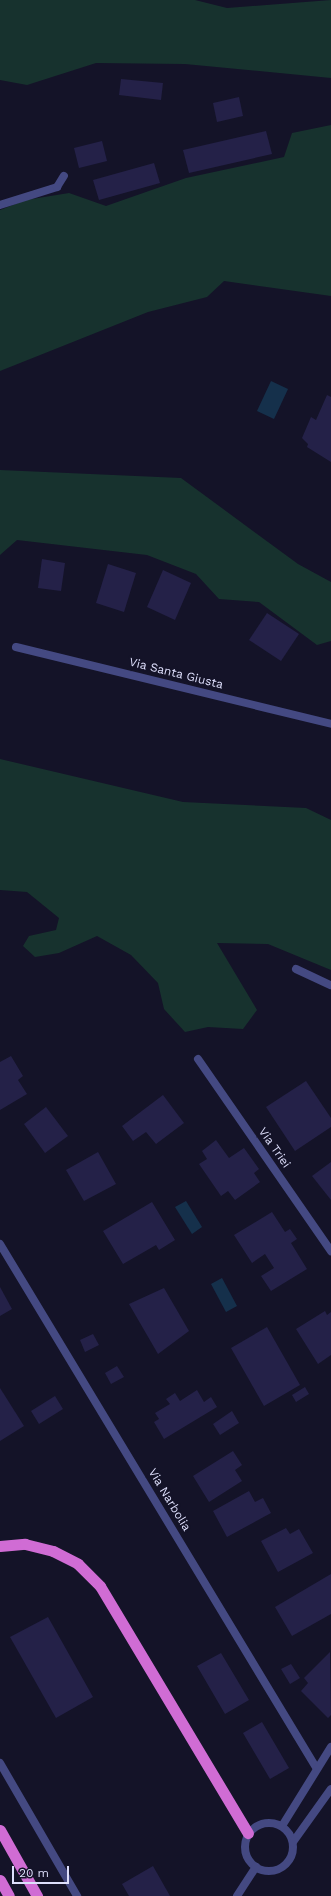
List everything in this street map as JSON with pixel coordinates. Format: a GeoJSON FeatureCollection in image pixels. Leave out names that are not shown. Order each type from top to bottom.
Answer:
{"type":"FeatureCollection","features":[{"type":"Feature","properties":{"kind":"highway"},"geometry":{"type":"LineString","coordinates":[[0,1546],[25,1544],[53,1551],[78,1564],[100,1586],[248,1833]]}},
{"type":"Feature","properties":{"kind":"highway"},"geometry":{"type":"LineString","coordinates":[[0,1830],[37,1896]]}},
{"type":"Feature","properties":{"kind":"highway"},"geometry":{"type":"LineString","coordinates":[[0,1880],[9,1896]]}},
{"type":"Feature","properties":{"kind":"street"},"geometry":{"type":"LineString","coordinates":[[0,205],[56,187],[64,176]]}},
{"type":"Feature","properties":{"kind":"street","name":"Via Santa Giusta"},"geometry":{"type":"LineString","coordinates":[[16,647],[331,724]]}},
{"type":"Feature","properties":{"kind":"street"},"geometry":{"type":"LineString","coordinates":[[296,969],[331,986]]}},
{"type":"Feature","properties":{"kind":"street","name":"Via Triei"},"geometry":{"type":"LineString","coordinates":[[198,1059],[331,1251]]}},
{"type":"Feature","properties":{"kind":"street","name":"Via Narbolia"},"geometry":{"type":"LineString","coordinates":[[0,1244],[317,1769]]}},
{"type":"Feature","properties":{"kind":"street"},"geometry":{"type":"LineString","coordinates":[[282,1826],[331,1747]]}},
{"type":"Feature","properties":{"kind":"street"},"geometry":{"type":"LineString","coordinates":[[0,1763],[77,1896]]}},
{"type":"Feature","properties":{"kind":"street"},"geometry":{"type":"LineString","coordinates":[[293,1842],[282,1826],[268,1822],[248,1833],[244,1848],[256,1867],[272,1871],[286,1864],[293,1842],[331,1790]]}},
{"type":"Feature","properties":{"kind":"street"},"geometry":{"type":"LineString","coordinates":[[237,1896],[256,1867]]}},
{"type":"Feature","properties":{"kind":"green space"},"geometry":{"type":"Polygon","coordinates":[[[0,0],[195,0],[227,8],[331,0],[331,78],[185,64],[96,63],[27,85],[0,80],[0,0]]]}},
{"type":"Feature","properties":{"kind":"green space"},"geometry":{"type":"Polygon","coordinates":[[[331,125],[331,296],[224,281],[207,297],[148,312],[0,371],[0,210],[26,200],[69,193],[106,206],[186,178],[284,157],[292,133],[331,125]]]}},
{"type":"Feature","properties":{"kind":"green space"},"geometry":{"type":"Polygon","coordinates":[[[0,470],[181,478],[298,564],[331,582],[331,641],[317,645],[259,602],[219,599],[196,574],[147,555],[17,540],[0,555],[0,470]]]}},
{"type":"Feature","properties":{"kind":"green space"},"geometry":{"type":"Polygon","coordinates":[[[0,759],[183,802],[306,808],[331,820],[331,970],[268,944],[217,943],[257,1010],[243,1029],[208,1027],[185,1032],[164,1009],[158,983],[131,955],[97,936],[59,953],[35,957],[23,946],[29,936],[56,930],[59,918],[27,892],[0,890],[0,759]]]}},
{"type":"Feature","properties":{"kind":"water"},"geometry":{"type":"Polygon","coordinates":[[[271,381],[288,389],[274,419],[257,411],[271,381]]]}},
{"type":"Feature","properties":{"kind":"water"},"geometry":{"type":"Polygon","coordinates":[[[186,1201],[202,1227],[192,1234],[175,1207],[186,1201]]]}},
{"type":"Feature","properties":{"kind":"water"},"geometry":{"type":"Polygon","coordinates":[[[222,1278],[237,1306],[226,1312],[211,1284],[222,1278]]]}},
{"type":"Feature","properties":{"kind":"building"},"geometry":{"type":"Polygon","coordinates":[[[121,79],[163,83],[161,100],[119,95],[121,79]]]}},
{"type":"Feature","properties":{"kind":"building"},"geometry":{"type":"Polygon","coordinates":[[[239,97],[243,116],[217,122],[213,103],[239,97]]]}},
{"type":"Feature","properties":{"kind":"building"},"geometry":{"type":"Polygon","coordinates":[[[266,131],[272,154],[189,173],[183,150],[266,131]]]}},
{"type":"Feature","properties":{"kind":"building"},"geometry":{"type":"Polygon","coordinates":[[[102,141],[107,161],[79,168],[74,148],[102,141]]]}},
{"type":"Feature","properties":{"kind":"building"},"geometry":{"type":"Polygon","coordinates":[[[154,163],[160,183],[99,200],[93,180],[154,163]]]}},
{"type":"Feature","properties":{"kind":"building"},"geometry":{"type":"Polygon","coordinates":[[[327,395],[331,397],[331,462],[307,447],[308,444],[302,438],[311,417],[316,420],[327,395]]]}},
{"type":"Feature","properties":{"kind":"building"},"geometry":{"type":"Polygon","coordinates":[[[42,559],[65,563],[61,591],[38,588],[42,559]]]}},
{"type":"Feature","properties":{"kind":"building"},"geometry":{"type":"Polygon","coordinates":[[[108,564],[136,573],[124,612],[96,603],[108,564]]]}},
{"type":"Feature","properties":{"kind":"building"},"geometry":{"type":"Polygon","coordinates":[[[163,570],[191,583],[175,620],[147,607],[163,570]]]}},
{"type":"Feature","properties":{"kind":"building"},"geometry":{"type":"Polygon","coordinates":[[[267,613],[299,634],[281,661],[249,640],[267,613]]]}},
{"type":"Feature","properties":{"kind":"building"},"geometry":{"type":"Polygon","coordinates":[[[11,1056],[23,1076],[18,1080],[27,1094],[0,1110],[0,1062],[11,1056]]]}},
{"type":"Feature","properties":{"kind":"building"},"geometry":{"type":"Polygon","coordinates":[[[306,1081],[331,1118],[331,1127],[295,1151],[266,1107],[306,1081]]]}},
{"type":"Feature","properties":{"kind":"building"},"geometry":{"type":"Polygon","coordinates":[[[163,1095],[184,1123],[156,1144],[146,1132],[133,1141],[122,1126],[163,1095]]]}},
{"type":"Feature","properties":{"kind":"building"},"geometry":{"type":"Polygon","coordinates":[[[46,1107],[68,1136],[45,1153],[24,1124],[46,1107]]]}},
{"type":"Feature","properties":{"kind":"building"},"geometry":{"type":"Polygon","coordinates":[[[216,1140],[229,1158],[244,1148],[259,1169],[254,1173],[260,1182],[235,1200],[228,1191],[221,1196],[199,1164],[207,1159],[202,1151],[216,1140]]]}},
{"type":"Feature","properties":{"kind":"building"},"geometry":{"type":"Polygon","coordinates":[[[98,1152],[116,1184],[84,1201],[66,1170],[98,1152]]]}},
{"type":"Feature","properties":{"kind":"building"},"geometry":{"type":"Polygon","coordinates":[[[331,1162],[331,1200],[312,1176],[331,1162]]]}},
{"type":"Feature","properties":{"kind":"building"},"geometry":{"type":"Polygon","coordinates":[[[152,1202],[175,1240],[159,1250],[156,1245],[123,1264],[103,1231],[152,1202]]]}},
{"type":"Feature","properties":{"kind":"building"},"geometry":{"type":"Polygon","coordinates":[[[272,1212],[285,1232],[290,1229],[297,1239],[291,1243],[307,1269],[271,1291],[261,1276],[274,1268],[265,1254],[252,1263],[234,1235],[272,1212]]]}},
{"type":"Feature","properties":{"kind":"building"},"geometry":{"type":"Polygon","coordinates":[[[0,1287],[12,1309],[0,1316],[0,1287]]]}},
{"type":"Feature","properties":{"kind":"building"},"geometry":{"type":"Polygon","coordinates":[[[164,1288],[189,1331],[158,1354],[129,1304],[164,1288]]]}},
{"type":"Feature","properties":{"kind":"building"},"geometry":{"type":"Polygon","coordinates":[[[325,1311],[327,1315],[331,1312],[331,1355],[318,1364],[296,1329],[325,1311]]]}},
{"type":"Feature","properties":{"kind":"building"},"geometry":{"type":"Polygon","coordinates":[[[267,1327],[300,1385],[264,1406],[231,1348],[267,1327]]]}},
{"type":"Feature","properties":{"kind":"building"},"geometry":{"type":"Polygon","coordinates":[[[93,1334],[99,1345],[85,1352],[80,1340],[93,1334]]]}},
{"type":"Feature","properties":{"kind":"building"},"geometry":{"type":"Polygon","coordinates":[[[117,1366],[124,1377],[111,1384],[105,1373],[117,1366]]]}},
{"type":"Feature","properties":{"kind":"building"},"geometry":{"type":"Polygon","coordinates":[[[305,1387],[309,1394],[296,1402],[292,1395],[305,1387]]]}},
{"type":"Feature","properties":{"kind":"building"},"geometry":{"type":"Polygon","coordinates":[[[0,1388],[24,1426],[0,1441],[0,1388]]]}},
{"type":"Feature","properties":{"kind":"building"},"geometry":{"type":"Polygon","coordinates":[[[197,1390],[204,1402],[211,1397],[217,1407],[164,1439],[154,1422],[159,1419],[155,1413],[170,1404],[166,1399],[175,1393],[180,1401],[197,1390]]]}},
{"type":"Feature","properties":{"kind":"building"},"geometry":{"type":"Polygon","coordinates":[[[55,1396],[63,1409],[39,1424],[31,1411],[55,1396]]]}},
{"type":"Feature","properties":{"kind":"building"},"geometry":{"type":"Polygon","coordinates":[[[232,1411],[239,1423],[220,1435],[213,1424],[232,1411]]]}},
{"type":"Feature","properties":{"kind":"building"},"geometry":{"type":"Polygon","coordinates":[[[233,1451],[242,1465],[235,1470],[242,1481],[209,1502],[193,1476],[233,1451]]]}},
{"type":"Feature","properties":{"kind":"building"},"geometry":{"type":"Polygon","coordinates":[[[249,1491],[255,1502],[263,1498],[271,1513],[227,1537],[213,1511],[249,1491]]]}},
{"type":"Feature","properties":{"kind":"building"},"geometry":{"type":"Polygon","coordinates":[[[286,1528],[290,1534],[299,1529],[313,1553],[278,1572],[261,1541],[286,1528]]]}},
{"type":"Feature","properties":{"kind":"building"},"geometry":{"type":"Polygon","coordinates":[[[331,1574],[331,1614],[292,1636],[275,1607],[331,1574]]]}},
{"type":"Feature","properties":{"kind":"building"},"geometry":{"type":"Polygon","coordinates":[[[48,1617],[93,1697],[56,1718],[10,1637],[48,1617]]]}},
{"type":"Feature","properties":{"kind":"building"},"geometry":{"type":"Polygon","coordinates":[[[330,1652],[331,1715],[328,1718],[301,1691],[308,1683],[304,1678],[330,1652]]]}},
{"type":"Feature","properties":{"kind":"building"},"geometry":{"type":"Polygon","coordinates":[[[221,1653],[249,1700],[225,1714],[197,1666],[221,1653]]]}},
{"type":"Feature","properties":{"kind":"building"},"geometry":{"type":"Polygon","coordinates":[[[291,1664],[300,1678],[290,1684],[281,1669],[291,1664]]]}},
{"type":"Feature","properties":{"kind":"building"},"geometry":{"type":"Polygon","coordinates":[[[262,1722],[289,1768],[270,1779],[243,1733],[262,1722]]]}},
{"type":"Feature","properties":{"kind":"building"},"geometry":{"type":"Polygon","coordinates":[[[153,1866],[170,1896],[129,1896],[122,1884],[153,1866]]]}}]}
